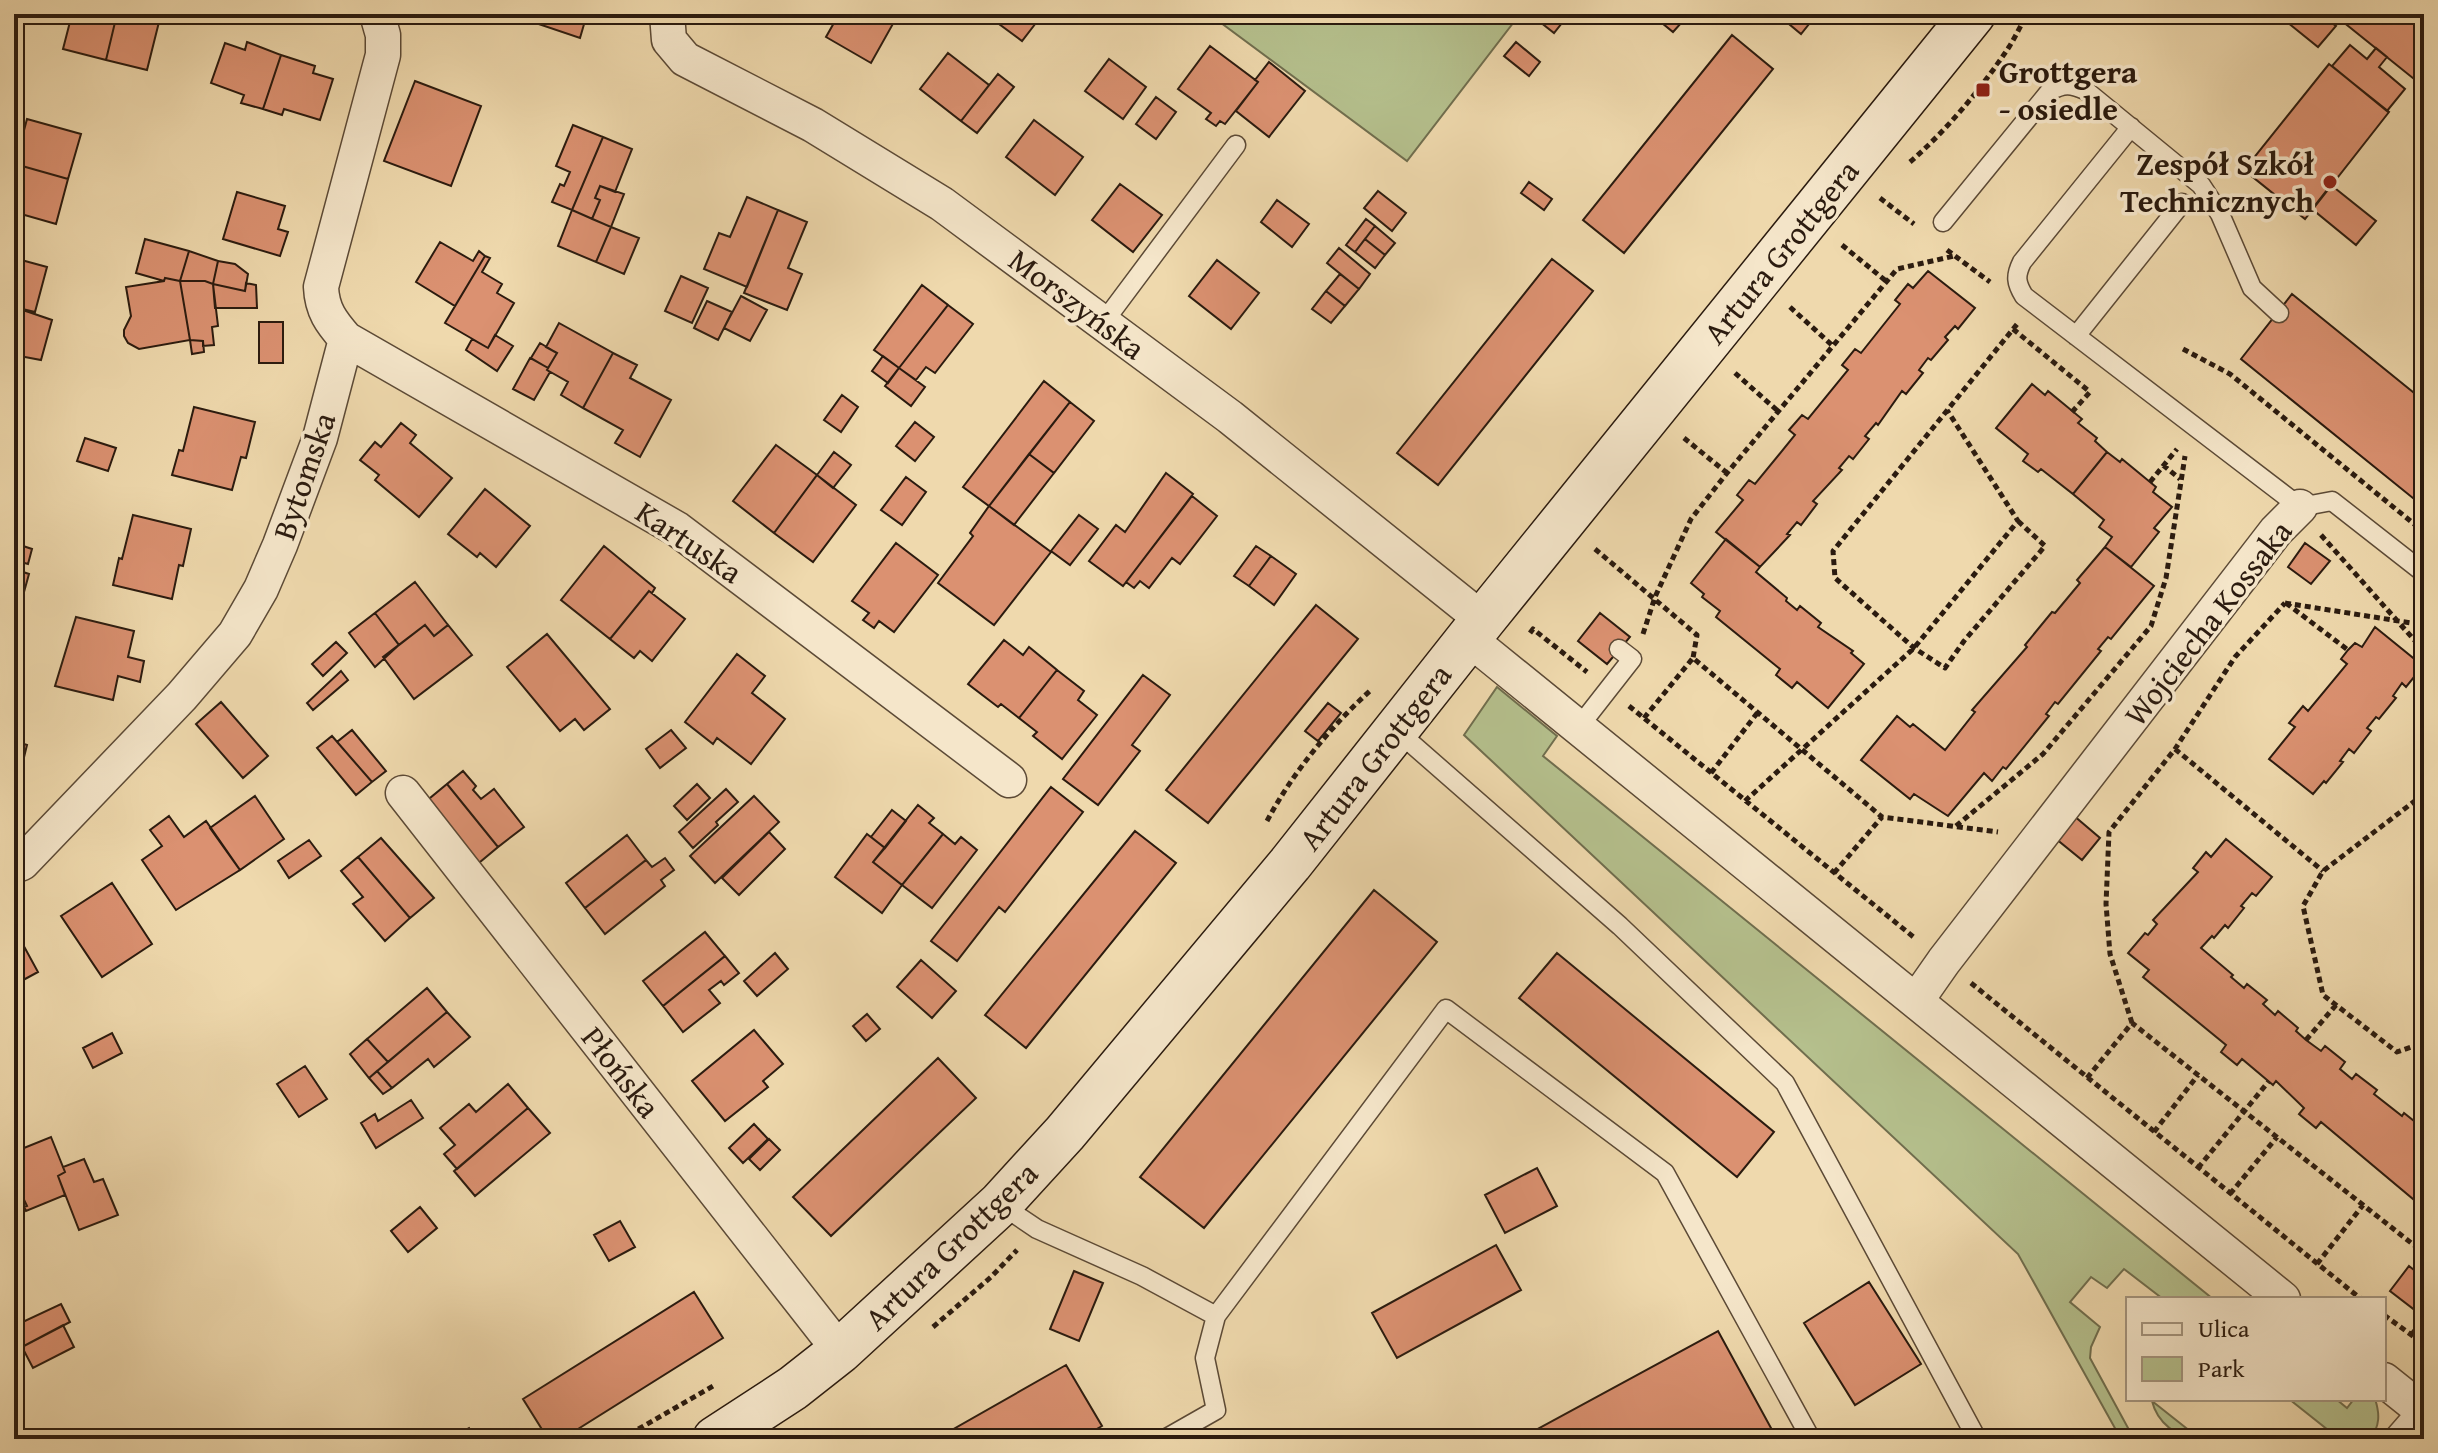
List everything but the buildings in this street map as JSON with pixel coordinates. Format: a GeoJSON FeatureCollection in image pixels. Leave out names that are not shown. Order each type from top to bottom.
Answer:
{"type":"FeatureCollection","features":[{"type":"Feature","properties":{"kind":"main road","name":"Artura Grottgera"},"geometry":{"type":"LineString","coordinates":[[715,1439],[793,1388],[840,1351],[1000,1204],[1122,1066],[1290,864],[1475,629],[1973,14]]}},
{"type":"Feature","properties":{"kind":"street"},"geometry":{"type":"LineString","coordinates":[[346,339],[331,323],[322,305],[321,287],[383,55],[383,35],[377,14]]}},
{"type":"Feature","properties":{"kind":"street","name":"Morszyńska"},"geometry":{"type":"LineString","coordinates":[[667,14],[669,40],[685,59],[813,125],[942,204],[1230,417],[1475,629]]}},
{"type":"Feature","properties":{"kind":"street","name":"Kartuska"},"geometry":{"type":"LineString","coordinates":[[346,339],[677,529],[1009,780]]}},
{"type":"Feature","properties":{"kind":"street","name":"Bytomska"},"geometry":{"type":"LineString","coordinates":[[18,864],[182,696],[235,634],[261,589],[305,478],[320,438],[346,339]]}},
{"type":"Feature","properties":{"kind":"street","name":"Wojciecha Kossaka"},"geometry":{"type":"LineString","coordinates":[[1916,1001],[2276,531],[2300,507]]}},
{"type":"Feature","properties":{"kind":"street"},"geometry":{"type":"LineString","coordinates":[[1475,629],[1502,666],[2281,1297]]}},
{"type":"Feature","properties":{"kind":"street","name":"Płońska"},"geometry":{"type":"LineString","coordinates":[[403,793],[840,1351]]}},
{"type":"Feature","properties":{"kind":"street"},"geometry":{"type":"LineString","coordinates":[[2386,1381],[2422,1407]]}},
{"type":"Feature","properties":{"kind":"lane"},"geometry":{"type":"LineString","coordinates":[[1943,222],[2050,91],[2062,84],[2073,85],[2085,90],[2201,185],[2220,214],[2252,288],[2279,313]]}},
{"type":"Feature","properties":{"kind":"lane","name":"Wojciecha Kossaka"},"geometry":{"type":"LineString","coordinates":[[2131,127],[2022,262],[2017,273],[2017,284],[2024,296],[2037,307],[2300,507]]}},
{"type":"Feature","properties":{"kind":"lane"},"geometry":{"type":"LineString","coordinates":[[1103,323],[1236,145]]}},
{"type":"Feature","properties":{"kind":"lane"},"geometry":{"type":"LineString","coordinates":[[2076,336],[2182,203]]}},
{"type":"Feature","properties":{"kind":"lane"},"geometry":{"type":"LineString","coordinates":[[2300,507],[2332,501],[2424,573]]}},
{"type":"Feature","properties":{"kind":"lane"},"geometry":{"type":"LineString","coordinates":[[1578,728],[1632,659],[1619,649]]}},
{"type":"Feature","properties":{"kind":"lane"},"geometry":{"type":"LineString","coordinates":[[1396,730],[1620,926],[1785,1083],[1977,1439]]}},
{"type":"Feature","properties":{"kind":"lane"},"geometry":{"type":"LineString","coordinates":[[1165,1439],[1216,1410],[1205,1358],[1216,1316],[1446,1009],[1665,1173],[1811,1439]]}},
{"type":"Feature","properties":{"kind":"lane"},"geometry":{"type":"LineString","coordinates":[[1000,1204],[1037,1229],[1142,1276],[1216,1316]]}},
{"type":"Feature","properties":{"kind":"lane"},"geometry":{"type":"LineString","coordinates":[[2392,1439],[2422,1407]]}},
{"type":"Feature","properties":{"kind":"path"},"geometry":{"type":"LineString","coordinates":[[1880,198],[1917,227]]}},
{"type":"Feature","properties":{"kind":"path"},"geometry":{"type":"LineString","coordinates":[[1842,245],[1886,281]]}},
{"type":"Feature","properties":{"kind":"path"},"geometry":{"type":"LineString","coordinates":[[1942,246],[1998,288]]}},
{"type":"Feature","properties":{"kind":"path"},"geometry":{"type":"LineString","coordinates":[[1639,646],[1655,597],[1691,519],[1727,473],[1897,269],[1954,256]]}},
{"type":"Feature","properties":{"kind":"path"},"geometry":{"type":"LineString","coordinates":[[1790,307],[1834,347]]}},
{"type":"Feature","properties":{"kind":"path"},"geometry":{"type":"LineString","coordinates":[[1947,410],[2018,521],[2045,546],[1964,641],[1945,668],[1914,648],[1835,578],[1833,551],[1947,410],[2013,329],[2020,320],[2015,313]]}},
{"type":"Feature","properties":{"kind":"path"},"geometry":{"type":"LineString","coordinates":[[2013,329],[2090,392]]}},
{"type":"Feature","properties":{"kind":"path"},"geometry":{"type":"LineString","coordinates":[[2183,349],[2230,374],[2424,532]]}},
{"type":"Feature","properties":{"kind":"path"},"geometry":{"type":"LineString","coordinates":[[1735,373],[1779,412]]}},
{"type":"Feature","properties":{"kind":"path"},"geometry":{"type":"LineString","coordinates":[[2072,412],[2097,384]]}},
{"type":"Feature","properties":{"kind":"path"},"geometry":{"type":"LineString","coordinates":[[1684,438],[1727,473]]}},
{"type":"Feature","properties":{"kind":"path"},"geometry":{"type":"LineString","coordinates":[[1955,826],[2043,754],[2151,626],[2166,578],[2186,442],[2150,482]]}},
{"type":"Feature","properties":{"kind":"path"},"geometry":{"type":"LineString","coordinates":[[2163,465],[2181,480]]}},
{"type":"Feature","properties":{"kind":"path"},"geometry":{"type":"LineString","coordinates":[[2300,507],[2312,526],[2424,651]]}},
{"type":"Feature","properties":{"kind":"path"},"geometry":{"type":"LineString","coordinates":[[1745,801],[1914,648],[2018,521]]}},
{"type":"Feature","properties":{"kind":"path"},"geometry":{"type":"LineString","coordinates":[[1595,549],[1697,635],[1693,658],[1644,718]]}},
{"type":"Feature","properties":{"kind":"path"},"geometry":{"type":"LineString","coordinates":[[2285,603],[2396,618],[2424,625]]}},
{"type":"Feature","properties":{"kind":"path"},"geometry":{"type":"LineString","coordinates":[[2285,603],[2348,650]]}},
{"type":"Feature","properties":{"kind":"path"},"geometry":{"type":"LineString","coordinates":[[2285,603],[2235,657],[2175,749],[2109,832],[2106,904],[2110,954],[2132,1023],[2424,1253]]}},
{"type":"Feature","properties":{"kind":"path"},"geometry":{"type":"LineString","coordinates":[[1502,666],[1533,629],[2358,1297]]}},
{"type":"Feature","properties":{"kind":"path"},"geometry":{"type":"LineString","coordinates":[[1693,658],[1882,817],[2024,835],[2038,841]]}},
{"type":"Feature","properties":{"kind":"path"},"geometry":{"type":"LineString","coordinates":[[1262,830],[1280,798],[1343,716],[1381,681]]}},
{"type":"Feature","properties":{"kind":"path"},"geometry":{"type":"LineString","coordinates":[[1711,773],[1758,712]]}},
{"type":"Feature","properties":{"kind":"path"},"geometry":{"type":"LineString","coordinates":[[2175,749],[2323,871]]}},
{"type":"Feature","properties":{"kind":"path"},"geometry":{"type":"LineString","coordinates":[[2424,794],[2323,871],[2303,906],[2323,995],[2397,1052],[2417,1045],[2424,1037]]}},
{"type":"Feature","properties":{"kind":"path"},"geometry":{"type":"LineString","coordinates":[[1834,873],[1882,817]]}},
{"type":"Feature","properties":{"kind":"path"},"geometry":{"type":"LineString","coordinates":[[2306,1040],[2336,1005]]}},
{"type":"Feature","properties":{"kind":"path"},"geometry":{"type":"LineString","coordinates":[[2087,1078],[2132,1023]]}},
{"type":"Feature","properties":{"kind":"path"},"geometry":{"type":"LineString","coordinates":[[2154,1132],[2198,1075]]}},
{"type":"Feature","properties":{"kind":"path"},"geometry":{"type":"LineString","coordinates":[[2198,1168],[2269,1081]]}},
{"type":"Feature","properties":{"kind":"path"},"geometry":{"type":"LineString","coordinates":[[2230,1194],[2277,1137]]}},
{"type":"Feature","properties":{"kind":"path"},"geometry":{"type":"LineString","coordinates":[[2317,1264],[2363,1205]]}},
{"type":"Feature","properties":{"kind":"path"},"geometry":{"type":"LineString","coordinates":[[924,1334],[991,1277],[1037,1229]]}},
{"type":"Feature","properties":{"kind":"path"},"geometry":{"type":"LineString","coordinates":[[2386,1316],[2424,1344]]}},
{"type":"Feature","properties":{"kind":"path"},"geometry":{"type":"LineString","coordinates":[[2412,1334],[2424,1319]]}},
{"type":"Feature","properties":{"kind":"path"},"geometry":{"type":"LineString","coordinates":[[621,1439],[717,1384]]}},
{"type":"Feature","properties":{"kind":"green space"},"geometry":{"type":"Polygon","coordinates":[[[1209,14],[1520,14],[1407,161],[1209,14]]]}},
{"type":"Feature","properties":{"kind":"green space"},"geometry":{"type":"Polygon","coordinates":[[[1497,687],[1557,736],[1543,756],[2211,1297],[2160,1297],[2124,1269],[2107,1288],[2091,1277],[2070,1302],[2100,1327],[2091,1347],[2090,1358],[2134,1439],[2121,1439],[2018,1254],[1464,735],[1497,687]]]}},
{"type":"Feature","properties":{"kind":"green space"},"geometry":{"type":"Polygon","coordinates":[[[2152,1401],[2200,1439],[2184,1436],[2169,1428],[2158,1416],[2152,1401]]]}},
{"type":"Feature","properties":{"kind":"green space"},"geometry":{"type":"Polygon","coordinates":[[[2292,1401],[2338,1401],[2347,1408],[2352,1401],[2375,1401],[2377,1425],[2370,1439],[2322,1439],[2328,1430],[2292,1401]]]}},
{"type":"Feature","properties":{"kind":"place","name":"Grottgera - osiedle"},"geometry":{"type":"Point","coordinates":[1983,90]}},
{"type":"Feature","properties":{"kind":"place","name":"Zespół Szkół Technicznych"},"geometry":{"type":"Point","coordinates":[2330,182]}}]}
